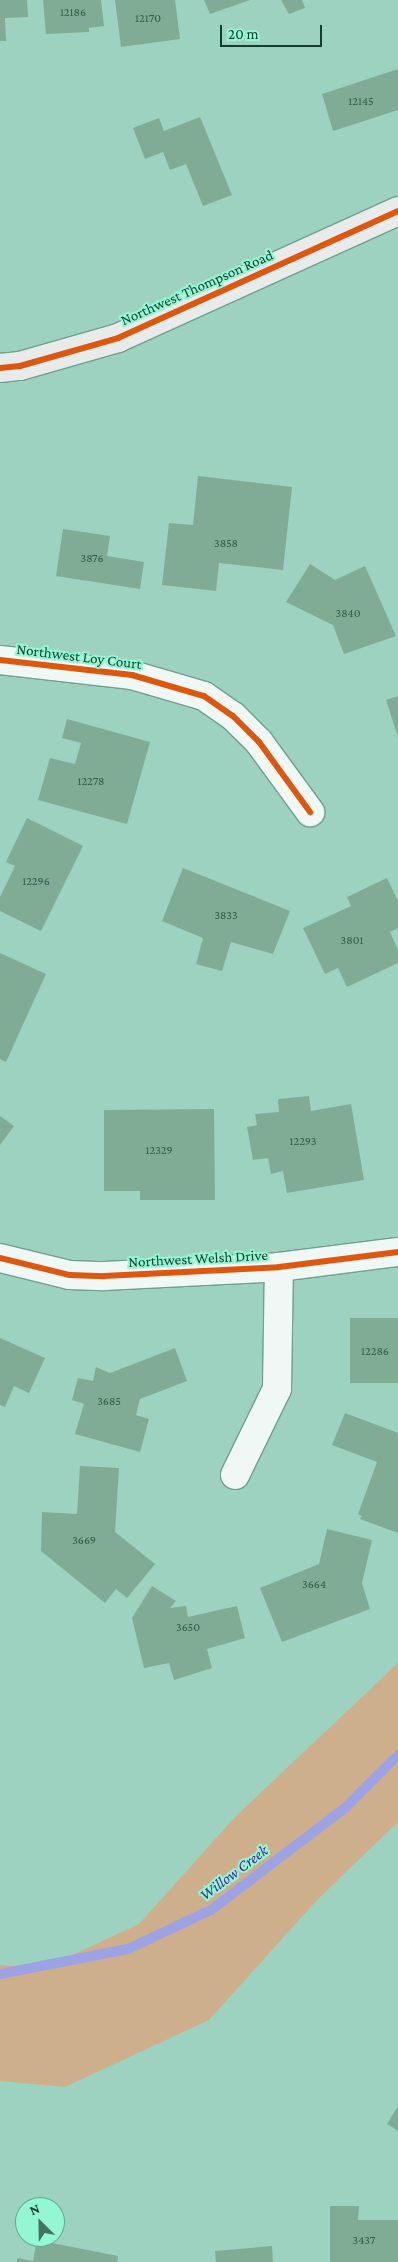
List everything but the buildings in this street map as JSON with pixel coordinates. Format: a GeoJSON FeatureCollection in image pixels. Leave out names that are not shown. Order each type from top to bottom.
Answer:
{"type":"FeatureCollection","features":[{"type":"Feature","properties":{"kind":"street","name":"Northwest Thompson Road"},"geometry":{"type":"LineString","coordinates":[[0,368],[20,366],[118,338],[398,212]]}},
{"type":"Feature","properties":{"kind":"street","name":"Northwest Loy Court"},"geometry":{"type":"LineString","coordinates":[[0,660],[132,675],[204,696],[233,716],[259,742],[310,812]]}},
{"type":"Feature","properties":{"kind":"street","name":"Northwest Welsh Drive"},"geometry":{"type":"LineString","coordinates":[[0,1258],[70,1275],[104,1276],[279,1267],[398,1252]]}},
{"type":"Feature","properties":{"kind":"street"},"geometry":{"type":"LineString","coordinates":[[235,1474],[277,1389],[279,1267]]}},
{"type":"Feature","properties":{"kind":"shaded area"},"geometry":{"type":"Polygon","coordinates":[[[398,1663],[398,1822],[318,1899],[209,2020],[65,2087],[0,2081],[0,1965],[44,1968],[139,1924],[235,1817],[398,1663]]]}},
{"type":"Feature","properties":{"kind":"waterway","name":"Willow Creek"},"geometry":{"type":"LineString","coordinates":[[0,1974],[128,1949],[211,1910],[346,1807],[398,1755]]}},
{"type":"Feature","properties":{"kind":"cycle path"},"geometry":{"type":"LineString","coordinates":[[0,368],[20,366],[118,338],[398,211]]}},
{"type":"Feature","properties":{"kind":"cycle path"},"geometry":{"type":"LineString","coordinates":[[0,660],[132,675],[204,696],[233,716],[259,742],[310,812]]}},
{"type":"Feature","properties":{"kind":"cycle path"},"geometry":{"type":"LineString","coordinates":[[0,1258],[70,1275],[104,1276],[279,1267],[398,1252]]}}]}
